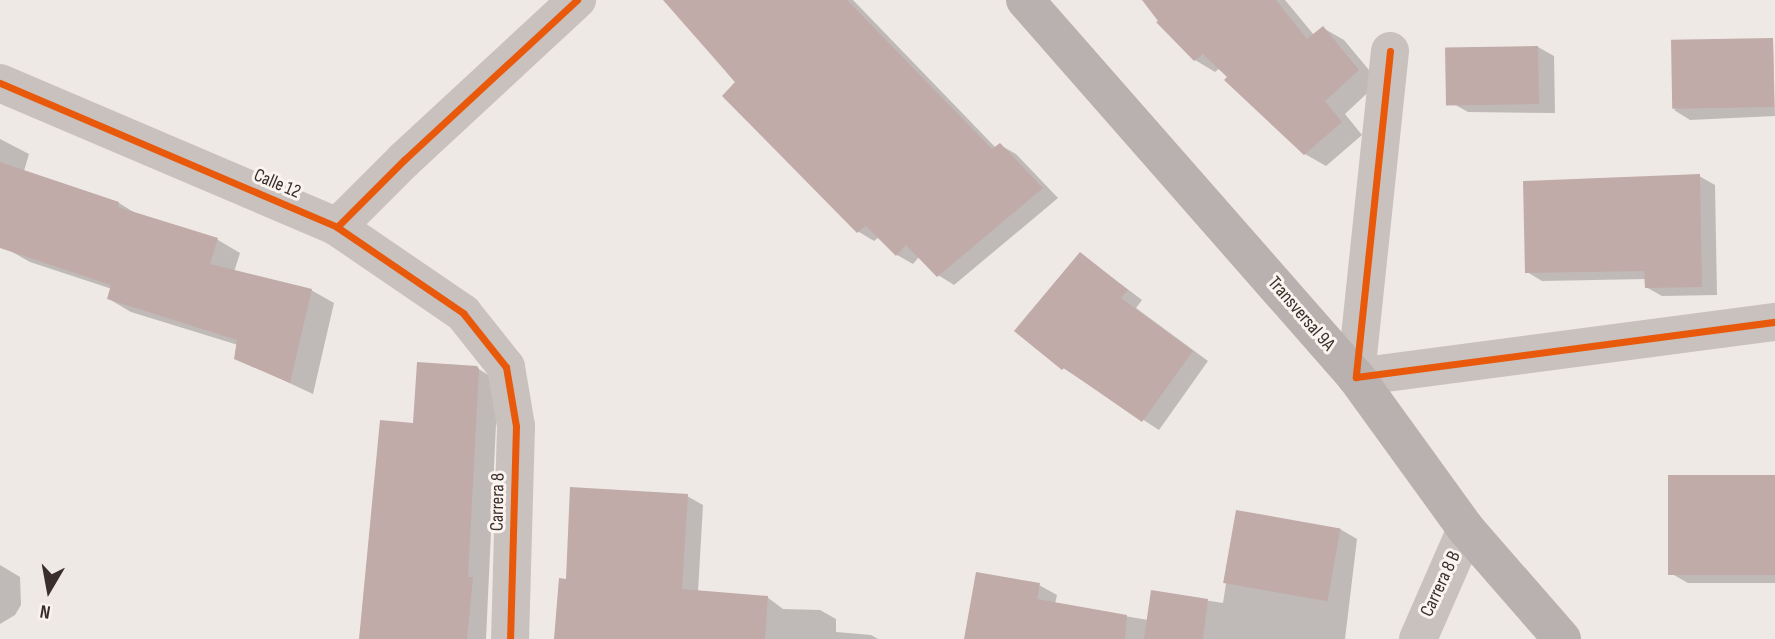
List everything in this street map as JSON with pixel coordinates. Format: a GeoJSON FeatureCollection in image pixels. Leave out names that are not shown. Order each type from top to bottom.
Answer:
{"type":"FeatureCollection","features":[{"type":"Feature","properties":{"kind":"main road","name":"Transversal 9A"},"geometry":{"type":"LineString","coordinates":[[1025,0],[1356,377],[1466,529],[1562,639]]}},
{"type":"Feature","properties":{"kind":"street"},"geometry":{"type":"LineString","coordinates":[[337,227],[404,160],[577,0]]}},
{"type":"Feature","properties":{"kind":"street"},"geometry":{"type":"LineString","coordinates":[[1390,51],[1356,377],[1775,322]]}},
{"type":"Feature","properties":{"kind":"street","name":"Calle 12"},"geometry":{"type":"LineString","coordinates":[[0,83],[337,227],[463,313],[506,367]]}},
{"type":"Feature","properties":{"kind":"street","name":"Carrera 8"},"geometry":{"type":"LineString","coordinates":[[506,367],[516,426],[510,639]]}},
{"type":"Feature","properties":{"kind":"street","name":"Carrera 8 B"},"geometry":{"type":"LineString","coordinates":[[1418,639],[1466,529]]}},
{"type":"Feature","properties":{"kind":"building"},"geometry":{"type":"Polygon","coordinates":[[[663,0],[847,0],[992,149],[1000,143],[1043,188],[937,277],[906,245],[896,256],[866,226],[857,233],[722,96],[735,82],[663,0]]]}},
{"type":"Feature","properties":{"kind":"building"},"geometry":{"type":"Polygon","coordinates":[[[1142,0],[1276,0],[1307,39],[1323,26],[1359,70],[1325,101],[1342,122],[1304,155],[1224,80],[1227,77],[1203,54],[1194,61],[1156,22],[1158,21],[1142,0]]]}},
{"type":"Feature","properties":{"kind":"building"},"geometry":{"type":"Polygon","coordinates":[[[1773,38],[1774,107],[1672,109],[1671,40],[1773,38]]]}},
{"type":"Feature","properties":{"kind":"building"},"geometry":{"type":"Polygon","coordinates":[[[1538,46],[1539,104],[1446,106],[1445,48],[1538,46]]]}},
{"type":"Feature","properties":{"kind":"building"},"geometry":{"type":"Polygon","coordinates":[[[0,162],[119,202],[118,207],[218,238],[210,264],[312,289],[290,383],[234,359],[237,340],[107,299],[111,285],[0,248],[0,162]]]}},
{"type":"Feature","properties":{"kind":"building"},"geometry":{"type":"Polygon","coordinates":[[[1700,174],[1702,287],[1645,288],[1644,271],[1525,273],[1523,181],[1700,174]]]}},
{"type":"Feature","properties":{"kind":"building"},"geometry":{"type":"Polygon","coordinates":[[[1080,252],[1128,290],[1121,298],[1193,351],[1142,422],[1064,368],[1062,370],[1014,331],[1080,252]]]}},
{"type":"Feature","properties":{"kind":"building"},"geometry":{"type":"Polygon","coordinates":[[[417,362],[477,366],[479,369],[468,577],[473,577],[467,639],[359,639],[380,420],[413,423],[417,362]]]}},
{"type":"Feature","properties":{"kind":"building"},"geometry":{"type":"Polygon","coordinates":[[[1668,475],[1775,475],[1775,575],[1668,575],[1668,475]]]}},
{"type":"Feature","properties":{"kind":"building"},"geometry":{"type":"Polygon","coordinates":[[[570,487],[688,494],[682,589],[768,596],[765,639],[554,639],[559,578],[566,579],[570,487]]]}},
{"type":"Feature","properties":{"kind":"building"},"geometry":{"type":"Polygon","coordinates":[[[1236,510],[1340,528],[1328,601],[1223,583],[1236,510]]]}},
{"type":"Feature","properties":{"kind":"building"},"geometry":{"type":"Polygon","coordinates":[[[976,572],[1040,583],[1037,599],[1127,615],[1125,639],[964,639],[976,572]]]}},
{"type":"Feature","properties":{"kind":"building"},"geometry":{"type":"Polygon","coordinates":[[[1151,590],[1208,599],[1203,639],[1144,639],[1151,590]]]}},
{"type":"Feature","properties":{"kind":"cycle path"},"geometry":{"type":"LineString","coordinates":[[337,227],[404,160],[577,0]]}},
{"type":"Feature","properties":{"kind":"cycle path"},"geometry":{"type":"LineString","coordinates":[[1390,51],[1356,377],[1775,322]]}},
{"type":"Feature","properties":{"kind":"cycle path"},"geometry":{"type":"LineString","coordinates":[[0,83],[337,227],[463,313],[506,367],[516,426],[510,639]]}}]}
